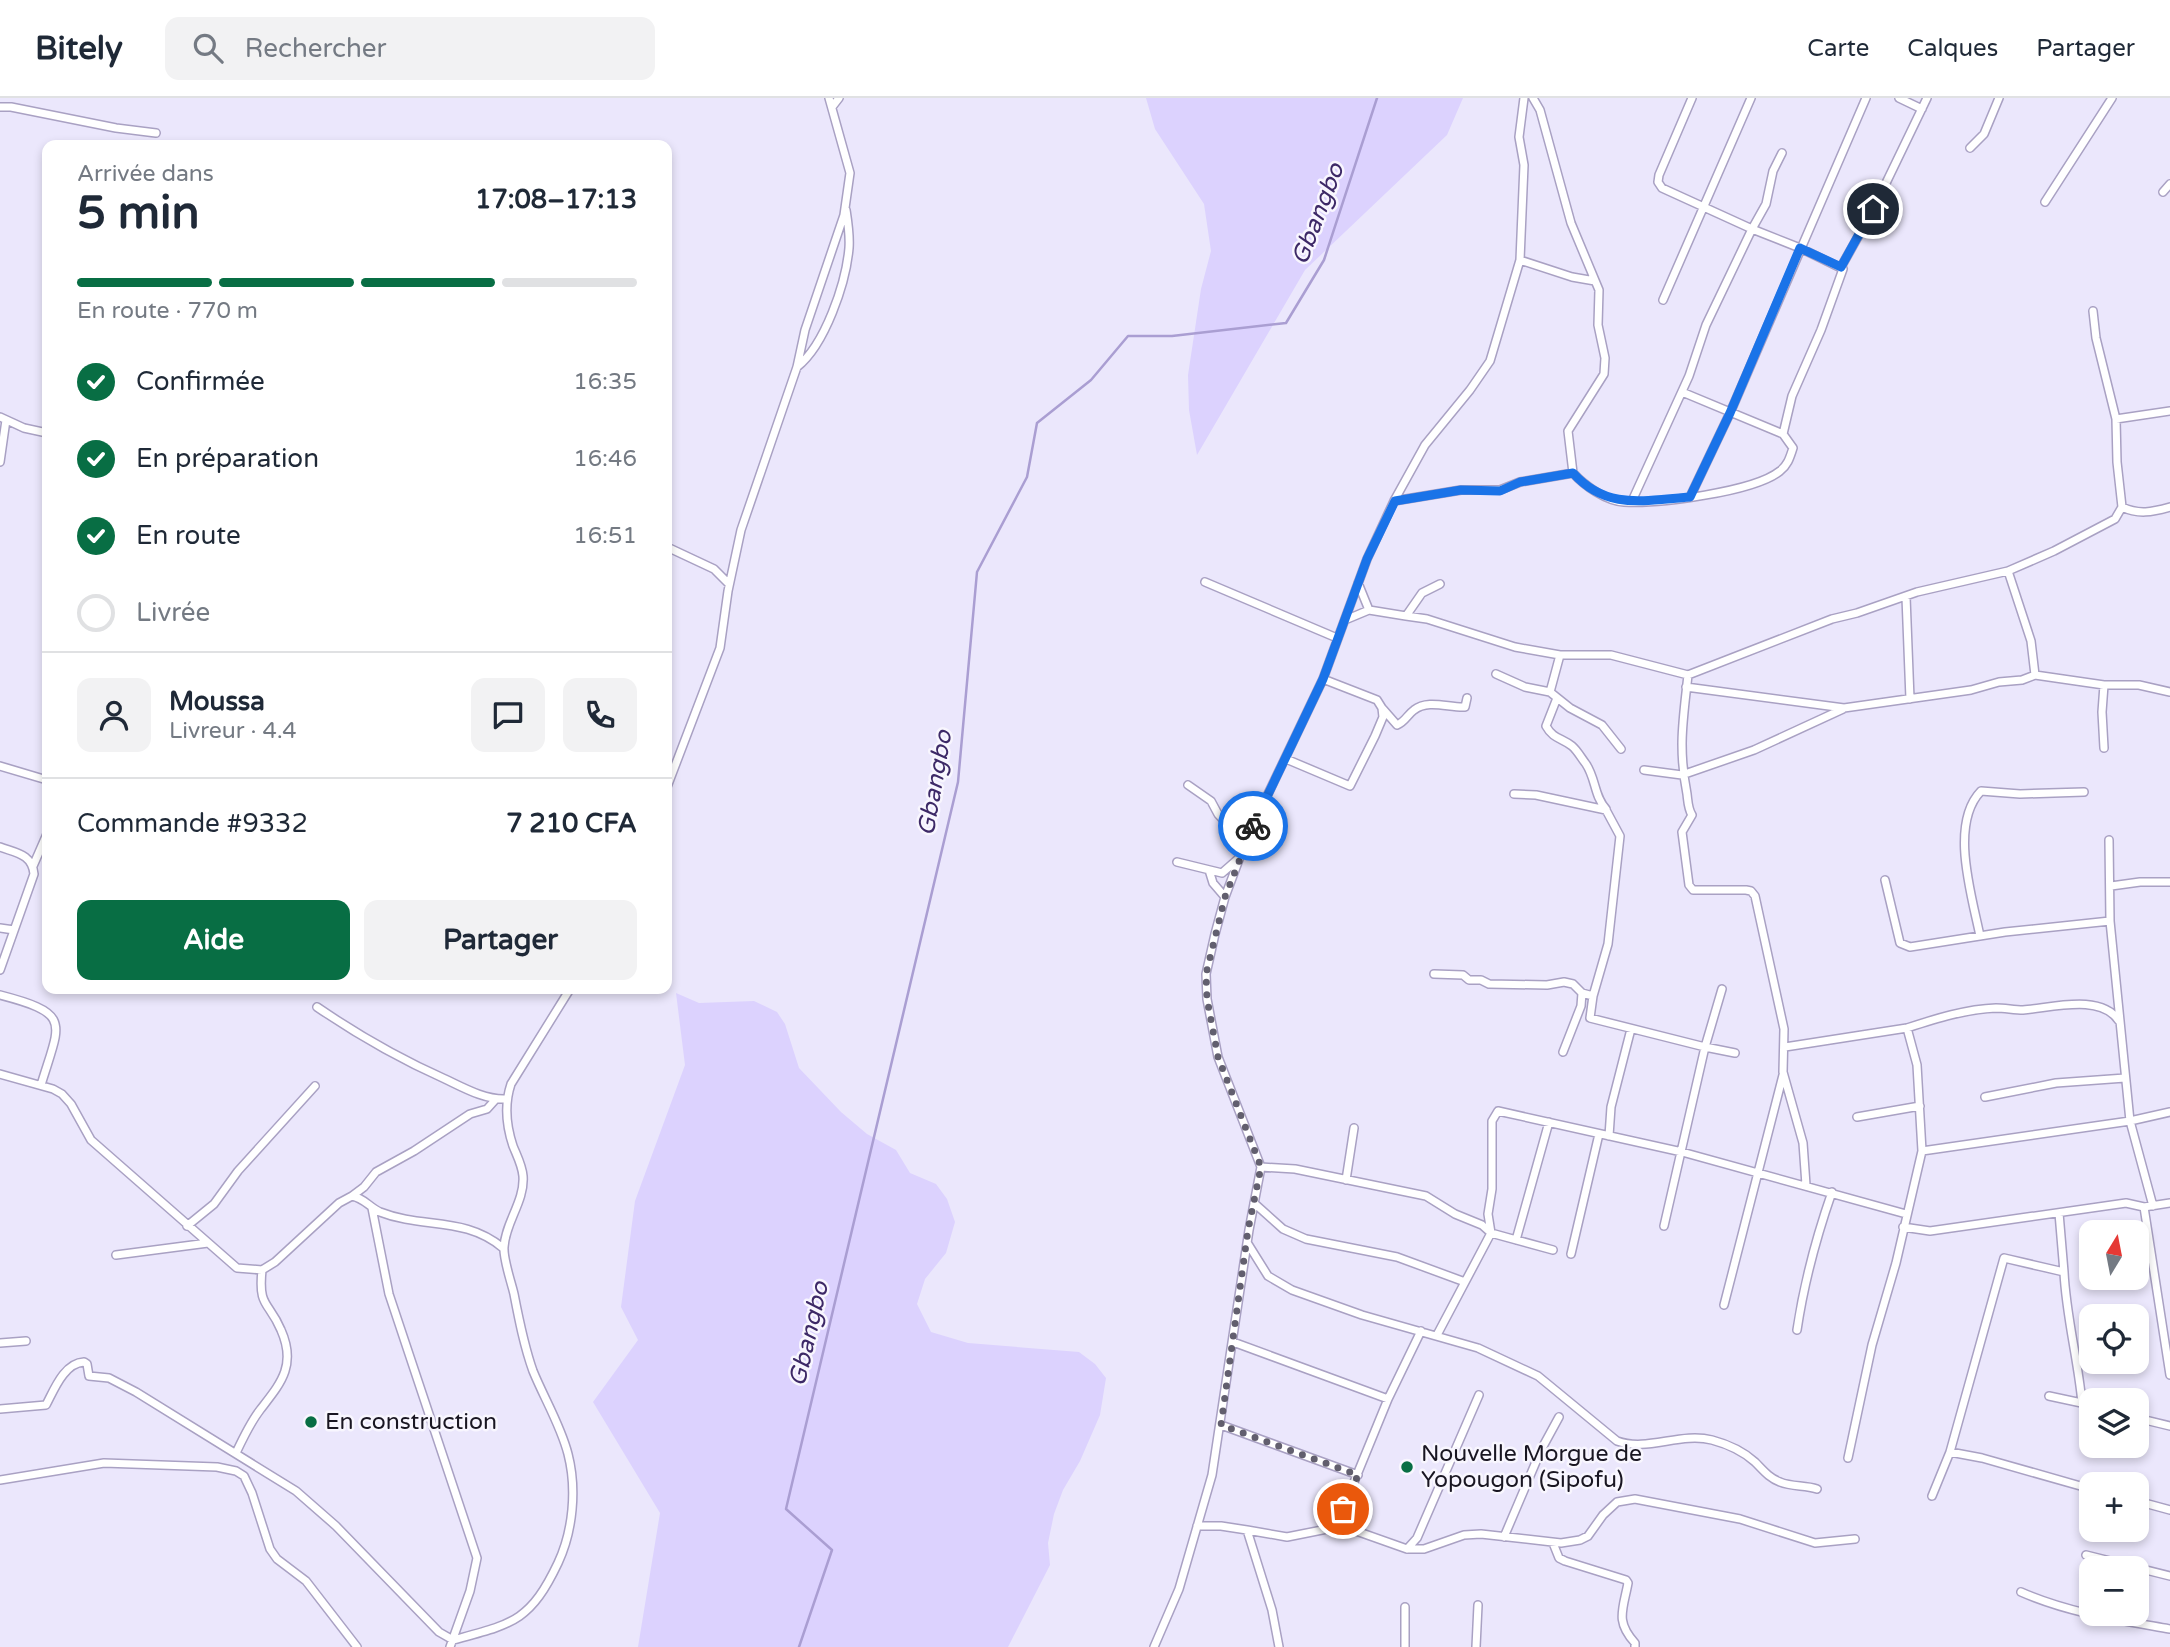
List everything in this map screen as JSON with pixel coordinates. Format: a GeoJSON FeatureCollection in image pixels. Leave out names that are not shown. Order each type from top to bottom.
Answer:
{"type":"FeatureCollection","features":[{"type":"Feature","properties":{"kind":"street"},"geometry":{"type":"LineString","coordinates":[[672,774],[720,648],[729,584],[741,530],[797,367],[805,330],[845,208],[850,173],[829,98]]}},
{"type":"Feature","properties":{"kind":"street"},"geometry":{"type":"LineString","coordinates":[[832,107],[839,98]]}},
{"type":"Feature","properties":{"kind":"street"},"geometry":{"type":"LineString","coordinates":[[1154,1647],[1178,1589],[1212,1475],[1261,1167],[1218,1057],[1207,999],[1206,974],[1225,897],[1247,838],[1323,679],[1367,559],[1425,445],[1470,390],[1490,360],[1520,260],[1524,165],[1519,137],[1524,98]]}},
{"type":"Feature","properties":{"kind":"street"},"geometry":{"type":"LineString","coordinates":[[1533,98],[1540,110],[1571,223],[1600,297],[1598,325],[1605,358],[1604,374],[1568,431],[1573,473],[1580,481],[1609,498],[1623,502],[1690,497],[1732,490],[1763,481],[1781,471],[1788,462],[1793,448],[1783,434],[1682,392]]}},
{"type":"Feature","properties":{"kind":"street"},"geometry":{"type":"LineString","coordinates":[[1692,98],[1659,175],[1658,182],[1662,188],[1841,267]]}},
{"type":"Feature","properties":{"kind":"street"},"geometry":{"type":"LineString","coordinates":[[1663,300],[1751,98]]}},
{"type":"Feature","properties":{"kind":"street"},"geometry":{"type":"LineString","coordinates":[[1690,497],[1730,413],[1866,98]]}},
{"type":"Feature","properties":{"kind":"street"},"geometry":{"type":"LineString","coordinates":[[1899,98],[1922,109]]}},
{"type":"Feature","properties":{"kind":"street"},"geometry":{"type":"LineString","coordinates":[[1783,434],[1792,396],[1821,330],[1842,273],[1841,267],[1873,209],[1927,98]]}},
{"type":"Feature","properties":{"kind":"street"},"geometry":{"type":"LineString","coordinates":[[1970,148],[1984,134],[1999,98]]}},
{"type":"Feature","properties":{"kind":"street"},"geometry":{"type":"LineString","coordinates":[[2045,202],[2112,98]]}},
{"type":"Feature","properties":{"kind":"street"},"geometry":{"type":"LineString","coordinates":[[0,107],[156,133]]}},
{"type":"Feature","properties":{"kind":"street"},"geometry":{"type":"LineString","coordinates":[[1632,501],[1682,392],[1706,325],[1752,229],[1762,214],[1773,171],[1782,153]]}},
{"type":"Feature","properties":{"kind":"street"},"geometry":{"type":"LineString","coordinates":[[2163,192],[2170,184]]}},
{"type":"Feature","properties":{"kind":"street"},"geometry":{"type":"LineString","coordinates":[[797,367],[808,358],[821,337],[839,287],[849,251],[845,208]]}},
{"type":"Feature","properties":{"kind":"street"},"geometry":{"type":"LineString","coordinates":[[1520,260],[1572,277],[1595,281]]}},
{"type":"Feature","properties":{"kind":"street"},"geometry":{"type":"LineString","coordinates":[[1345,620],[1369,610],[1427,619],[1515,647],[1560,655],[1611,655],[1688,675],[1832,619],[1857,614],[1917,592],[2008,571],[2105,525],[2115,519],[2122,507],[2116,419],[2095,338],[2093,311]]}},
{"type":"Feature","properties":{"kind":"street"},"geometry":{"type":"LineString","coordinates":[[2116,419],[2170,411]]}},
{"type":"Feature","properties":{"kind":"street"},"geometry":{"type":"LineString","coordinates":[[0,462],[3,418],[24,428],[42,432]]}},
{"type":"Feature","properties":{"kind":"street"},"geometry":{"type":"LineString","coordinates":[[1395,501],[1461,490],[1500,491],[1520,482],[1573,473]]}},
{"type":"Feature","properties":{"kind":"street"},"geometry":{"type":"LineString","coordinates":[[2122,507],[2134,512],[2170,507]]}},
{"type":"Feature","properties":{"kind":"street"},"geometry":{"type":"LineString","coordinates":[[672,549],[714,569],[729,584]]}},
{"type":"Feature","properties":{"kind":"street"},"geometry":{"type":"LineString","coordinates":[[723,576],[733,566]]}},
{"type":"Feature","properties":{"kind":"street"},"geometry":{"type":"LineString","coordinates":[[2008,571],[2031,642],[2035,675]]}},
{"type":"Feature","properties":{"kind":"street"},"geometry":{"type":"LineString","coordinates":[[1205,582],[1337,638]]}},
{"type":"Feature","properties":{"kind":"street"},"geometry":{"type":"LineString","coordinates":[[1358,583],[1369,610]]}},
{"type":"Feature","properties":{"kind":"street"},"geometry":{"type":"LineString","coordinates":[[1406,616],[1422,593],[1440,584]]}},
{"type":"Feature","properties":{"kind":"street"},"geometry":{"type":"LineString","coordinates":[[1906,597],[1910,699]]}},
{"type":"Feature","properties":{"kind":"street"},"geometry":{"type":"LineString","coordinates":[[1550,692],[1560,655]]}},
{"type":"Feature","properties":{"kind":"street"},"geometry":{"type":"LineString","coordinates":[[1496,674],[1525,687],[1550,692],[1570,708],[1602,725],[1622,749]]}},
{"type":"Feature","properties":{"kind":"street"},"geometry":{"type":"LineString","coordinates":[[1688,675],[1681,726],[1682,775],[1692,816],[1682,832],[1689,885],[1693,890],[1746,890],[1755,896],[1784,1029],[1783,1072],[1724,1305]]}},
{"type":"Feature","properties":{"kind":"street"},"geometry":{"type":"LineString","coordinates":[[1686,687],[1844,708],[1971,690],[2035,675],[2104,685],[2139,685],[2170,691]]}},
{"type":"Feature","properties":{"kind":"street"},"geometry":{"type":"LineString","coordinates":[[1323,679],[1377,700],[1397,724],[1402,723],[1415,709],[1429,704],[1465,708],[1467,698]]}},
{"type":"Feature","properties":{"kind":"street"},"geometry":{"type":"LineString","coordinates":[[2104,685],[2104,748]]}},
{"type":"Feature","properties":{"kind":"street"},"geometry":{"type":"LineString","coordinates":[[1557,698],[1546,726],[1553,736],[1573,746],[1585,762],[1596,783],[1597,800],[1606,810],[1620,836],[1608,944],[1592,996],[1590,1018],[1735,1054]]}},
{"type":"Feature","properties":{"kind":"street"},"geometry":{"type":"LineString","coordinates":[[1286,759],[1350,786],[1383,717],[1382,708]]}},
{"type":"Feature","properties":{"kind":"street"},"geometry":{"type":"LineString","coordinates":[[1644,770],[1682,775],[1754,750],[1844,708]]}},
{"type":"Feature","properties":{"kind":"street"},"geometry":{"type":"LineString","coordinates":[[0,766],[42,779]]}},
{"type":"Feature","properties":{"kind":"street"},"geometry":{"type":"LineString","coordinates":[[1188,785],[1211,801],[1218,814],[1231,828],[1247,838]]}},
{"type":"Feature","properties":{"kind":"street"},"geometry":{"type":"LineString","coordinates":[[1980,936],[1964,844],[1970,805],[1981,791],[2020,794],[2084,792]]}},
{"type":"Feature","properties":{"kind":"street"},"geometry":{"type":"LineString","coordinates":[[1514,794],[1536,795],[1606,810]]}},
{"type":"Feature","properties":{"kind":"street"},"geometry":{"type":"LineString","coordinates":[[2109,840],[2110,921],[2125,1078],[2130,1121],[2148,1206],[2170,1375]]}},
{"type":"Feature","properties":{"kind":"street"},"geometry":{"type":"LineString","coordinates":[[0,970],[42,845]]}},
{"type":"Feature","properties":{"kind":"street"},"geometry":{"type":"LineString","coordinates":[[0,847],[25,856],[33,866]]}},
{"type":"Feature","properties":{"kind":"street"},"geometry":{"type":"LineString","coordinates":[[1177,862],[1222,873],[1239,859]]}},
{"type":"Feature","properties":{"kind":"street"},"geometry":{"type":"LineString","coordinates":[[1209,870],[1213,883],[1225,897]]}},
{"type":"Feature","properties":{"kind":"street"},"geometry":{"type":"LineString","coordinates":[[1885,880],[1899,939],[1905,946],[1916,947],[1980,936],[2110,921]]}},
{"type":"Feature","properties":{"kind":"street"},"geometry":{"type":"LineString","coordinates":[[2111,887],[2140,882],[2170,883]]}},
{"type":"Feature","properties":{"kind":"street"},"geometry":{"type":"LineString","coordinates":[[0,928],[14,930]]}},
{"type":"Feature","properties":{"kind":"street"},"geometry":{"type":"LineString","coordinates":[[1434,974],[1463,975],[1469,980],[1481,979],[1489,984],[1547,985],[1564,982],[1573,984],[1582,993],[1592,996]]}},
{"type":"Feature","properties":{"kind":"street"},"geometry":{"type":"LineString","coordinates":[[1664,1226],[1705,1047],[1722,989]]}},
{"type":"Feature","properties":{"kind":"street"},"geometry":{"type":"LineString","coordinates":[[1563,1052],[1581,1006],[1582,993]]}},
{"type":"Feature","properties":{"kind":"street"},"geometry":{"type":"LineString","coordinates":[[452,1644],[509,1624],[525,1612],[547,1587],[565,1548],[571,1521],[573,1487],[568,1453],[524,1341],[503,1248],[523,1190],[521,1164],[508,1126],[506,1099],[511,1084],[567,994]]}},
{"type":"Feature","properties":{"kind":"street"},"geometry":{"type":"LineString","coordinates":[[0,995],[47,1011],[55,1019],[57,1030],[41,1085]]}},
{"type":"Feature","properties":{"kind":"street"},"geometry":{"type":"LineString","coordinates":[[1785,1047],[1907,1028],[1944,1016],[1996,1008],[2023,1010],[2074,1005],[2096,1006],[2114,1013],[2119,1021]]}},
{"type":"Feature","properties":{"kind":"street"},"geometry":{"type":"LineString","coordinates":[[317,1007],[386,1051],[453,1083],[496,1100],[506,1099]]}},
{"type":"Feature","properties":{"kind":"street"},"geometry":{"type":"LineString","coordinates":[[1848,1458],[1872,1345],[1896,1263],[1922,1151],[1916,1057],[1907,1028]]}},
{"type":"Feature","properties":{"kind":"street"},"geometry":{"type":"LineString","coordinates":[[1609,1136],[1613,1096],[1631,1029]]}},
{"type":"Feature","properties":{"kind":"street"},"geometry":{"type":"LineString","coordinates":[[1783,1072],[1803,1143],[1806,1185]]}},
{"type":"Feature","properties":{"kind":"street"},"geometry":{"type":"LineString","coordinates":[[0,1074],[41,1085],[62,1094],[92,1140],[187,1226],[237,1268],[262,1270],[275,1262],[339,1203],[364,1187],[376,1172],[470,1114],[487,1109],[496,1100]]}},
{"type":"Feature","properties":{"kind":"street"},"geometry":{"type":"LineString","coordinates":[[1985,1097],[2056,1083],[2125,1078]]}},
{"type":"Feature","properties":{"kind":"street"},"geometry":{"type":"LineString","coordinates":[[187,1226],[214,1204],[238,1171],[315,1086]]}},
{"type":"Feature","properties":{"kind":"street"},"geometry":{"type":"LineString","coordinates":[[1857,1116],[1920,1107]]}},
{"type":"Feature","properties":{"kind":"street"},"geometry":{"type":"LineString","coordinates":[[1437,1335],[1491,1233],[1488,1214],[1492,1189],[1494,1115],[1498,1111],[1682,1152],[1906,1214]]}},
{"type":"Feature","properties":{"kind":"street"},"geometry":{"type":"LineString","coordinates":[[1922,1151],[2130,1121],[2170,1112]]}},
{"type":"Feature","properties":{"kind":"street"},"geometry":{"type":"LineString","coordinates":[[1516,1240],[1549,1122]]}},
{"type":"Feature","properties":{"kind":"street"},"geometry":{"type":"LineString","coordinates":[[1346,1180],[1354,1128]]}},
{"type":"Feature","properties":{"kind":"street"},"geometry":{"type":"LineString","coordinates":[[1571,1254],[1599,1134]]}},
{"type":"Feature","properties":{"kind":"street"},"geometry":{"type":"LineString","coordinates":[[1261,1167],[1295,1169],[1426,1196],[1455,1214],[1482,1225],[1491,1233],[1553,1250]]}},
{"type":"Feature","properties":{"kind":"street"},"geometry":{"type":"LineString","coordinates":[[1797,1330],[1804,1285],[1832,1192]]}},
{"type":"Feature","properties":{"kind":"street"},"geometry":{"type":"LineString","coordinates":[[352,1196],[365,1200],[372,1208],[395,1216],[469,1228],[489,1236],[503,1248]]}},
{"type":"Feature","properties":{"kind":"street"},"geometry":{"type":"LineString","coordinates":[[1254,1203],[1283,1229],[1306,1239],[1398,1257],[1465,1282]]}},
{"type":"Feature","properties":{"kind":"street"},"geometry":{"type":"LineString","coordinates":[[1903,1227],[1930,1231],[2126,1203],[2148,1206],[2170,1203]]}},
{"type":"Feature","properties":{"kind":"street"},"geometry":{"type":"LineString","coordinates":[[372,1208],[389,1294],[477,1558],[470,1591],[452,1644]]}},
{"type":"Feature","properties":{"kind":"street"},"geometry":{"type":"LineString","coordinates":[[2059,1213],[2066,1300],[2080,1388]]}},
{"type":"Feature","properties":{"kind":"street"},"geometry":{"type":"LineString","coordinates":[[116,1255],[208,1243]]}},
{"type":"Feature","properties":{"kind":"street"},"geometry":{"type":"LineString","coordinates":[[1248,1244],[1268,1276],[1292,1290],[1362,1315],[1478,1348],[1538,1376],[1617,1441],[1629,1446],[1693,1436],[1715,1440],[1743,1454],[1758,1465],[1762,1472],[1780,1482],[1817,1489]]}},
{"type":"Feature","properties":{"kind":"street"},"geometry":{"type":"LineString","coordinates":[[1933,1496],[1950,1452],[2004,1258],[2064,1272]]}},
{"type":"Feature","properties":{"kind":"street"},"geometry":{"type":"LineString","coordinates":[[236,1453],[260,1409],[282,1382],[286,1368],[286,1349],[281,1331],[265,1306],[260,1291],[262,1270]]}},
{"type":"Feature","properties":{"kind":"street"},"geometry":{"type":"LineString","coordinates":[[1336,1526],[1388,1399],[1421,1331]]}},
{"type":"Feature","properties":{"kind":"street"},"geometry":{"type":"LineString","coordinates":[[0,1343],[26,1341]]}},
{"type":"Feature","properties":{"kind":"street"},"geometry":{"type":"LineString","coordinates":[[1233,1342],[1388,1399]]}},
{"type":"Feature","properties":{"kind":"street"},"geometry":{"type":"LineString","coordinates":[[0,1409],[46,1405],[68,1371],[75,1364],[84,1362],[87,1364],[89,1376],[109,1378],[136,1392],[296,1490],[336,1526],[452,1644]]}},
{"type":"Feature","properties":{"kind":"street"},"geometry":{"type":"LineString","coordinates":[[1407,1549],[1418,1538],[1479,1395]]}},
{"type":"Feature","properties":{"kind":"street"},"geometry":{"type":"LineString","coordinates":[[2049,1396],[2079,1402]]}},
{"type":"Feature","properties":{"kind":"street"},"geometry":{"type":"LineString","coordinates":[[1504,1537],[1541,1450],[1559,1417]]}},
{"type":"Feature","properties":{"kind":"street"},"geometry":{"type":"LineString","coordinates":[[2149,1421],[2170,1426]]}},
{"type":"Feature","properties":{"kind":"street"},"geometry":{"type":"LineString","coordinates":[[1221,1425],[1358,1475]]}},
{"type":"Feature","properties":{"kind":"street"},"geometry":{"type":"LineString","coordinates":[[1950,1452],[1982,1458],[2079,1486]]}},
{"type":"Feature","properties":{"kind":"street"},"geometry":{"type":"LineString","coordinates":[[0,1480],[104,1463],[217,1467],[236,1471],[244,1476],[252,1493],[270,1549],[277,1559],[306,1581],[358,1647]]}},
{"type":"Feature","properties":{"kind":"street"},"geometry":{"type":"LineString","coordinates":[[1197,1526],[1221,1526],[1287,1537],[1336,1526],[1352,1528],[1407,1549],[1424,1549],[1464,1535],[1553,1543],[1580,1541],[1588,1536],[1616,1502],[1635,1499],[1740,1519],[1815,1543],[1855,1539]]}},
{"type":"Feature","properties":{"kind":"street"},"geometry":{"type":"LineString","coordinates":[[2149,1505],[2170,1510]]}},
{"type":"Feature","properties":{"kind":"street"},"geometry":{"type":"LineString","coordinates":[[1247,1530],[1272,1610],[1279,1647]]}},
{"type":"Feature","properties":{"kind":"street"},"geometry":{"type":"LineString","coordinates":[[1553,1543],[1559,1558],[1626,1580],[1628,1583],[1621,1622],[1635,1647]]}},
{"type":"Feature","properties":{"kind":"street"},"geometry":{"type":"LineString","coordinates":[[2086,1555],[2170,1576]]}},
{"type":"Feature","properties":{"kind":"street"},"geometry":{"type":"LineString","coordinates":[[2021,1592],[2090,1616],[2170,1629]]}},
{"type":"Feature","properties":{"kind":"street"},"geometry":{"type":"LineString","coordinates":[[1476,1647],[1478,1605]]}},
{"type":"Feature","properties":{"kind":"street"},"geometry":{"type":"LineString","coordinates":[[1405,1607],[1405,1647]]}},
{"type":"Feature","properties":{"kind":"shaded area"},"geometry":{"type":"Polygon","coordinates":[[[1146,98],[1463,98],[1447,135],[1305,270],[1197,455],[1189,410],[1188,375],[1201,289],[1211,251],[1204,204],[1155,129],[1146,98]]]}},
{"type":"Feature","properties":{"kind":"shaded area"},"geometry":{"type":"Polygon","coordinates":[[[676,993],[699,1003],[754,1001],[777,1012],[785,1024],[799,1068],[841,1112],[867,1134],[896,1150],[910,1173],[936,1184],[947,1199],[955,1222],[946,1253],[925,1279],[917,1304],[931,1332],[968,1343],[1079,1352],[1095,1364],[1106,1378],[1100,1415],[1054,1514],[1048,1543],[1050,1565],[1008,1647],[638,1647],[660,1513],[593,1402],[638,1340],[621,1307],[635,1201],[685,1065],[676,993]]]}},
{"type":"Feature","properties":{"kind":"waterway","name":"Gbangbo"},"geometry":{"type":"LineString","coordinates":[[799,1647],[832,1550],[786,1509],[958,782],[977,572],[1027,477],[1037,423],[1091,380],[1128,336],[1172,336],[1286,323],[1324,260],[1377,98]]}},
{"type":"Feature","properties":{"kind":"way so far"},"geometry":{"type":"LineString","coordinates":[[1253,826],[1225,897],[1206,974],[1207,999],[1218,1057],[1261,1167],[1248,1230],[1221,1425],[1358,1475],[1343,1509]]}},
{"type":"Feature","properties":{"kind":"place","name":"En construction"},"geometry":{"type":"Point","coordinates":[311,1422]}},
{"type":"Feature","properties":{"kind":"place","name":"Nouvelle Morgue de Yopougon (Sipofu)"},"geometry":{"type":"Point","coordinates":[1407,1467]}},
{"type":"Feature","properties":{"kind":"route"},"geometry":{"type":"LineString","coordinates":[[1253,826],[1323,679],[1367,559],[1395,501],[1444,491],[1500,491],[1520,482],[1573,473],[1595,491],[1623,502],[1690,497],[1730,413],[1800,248],[1841,267],[1873,209]]}}]}
